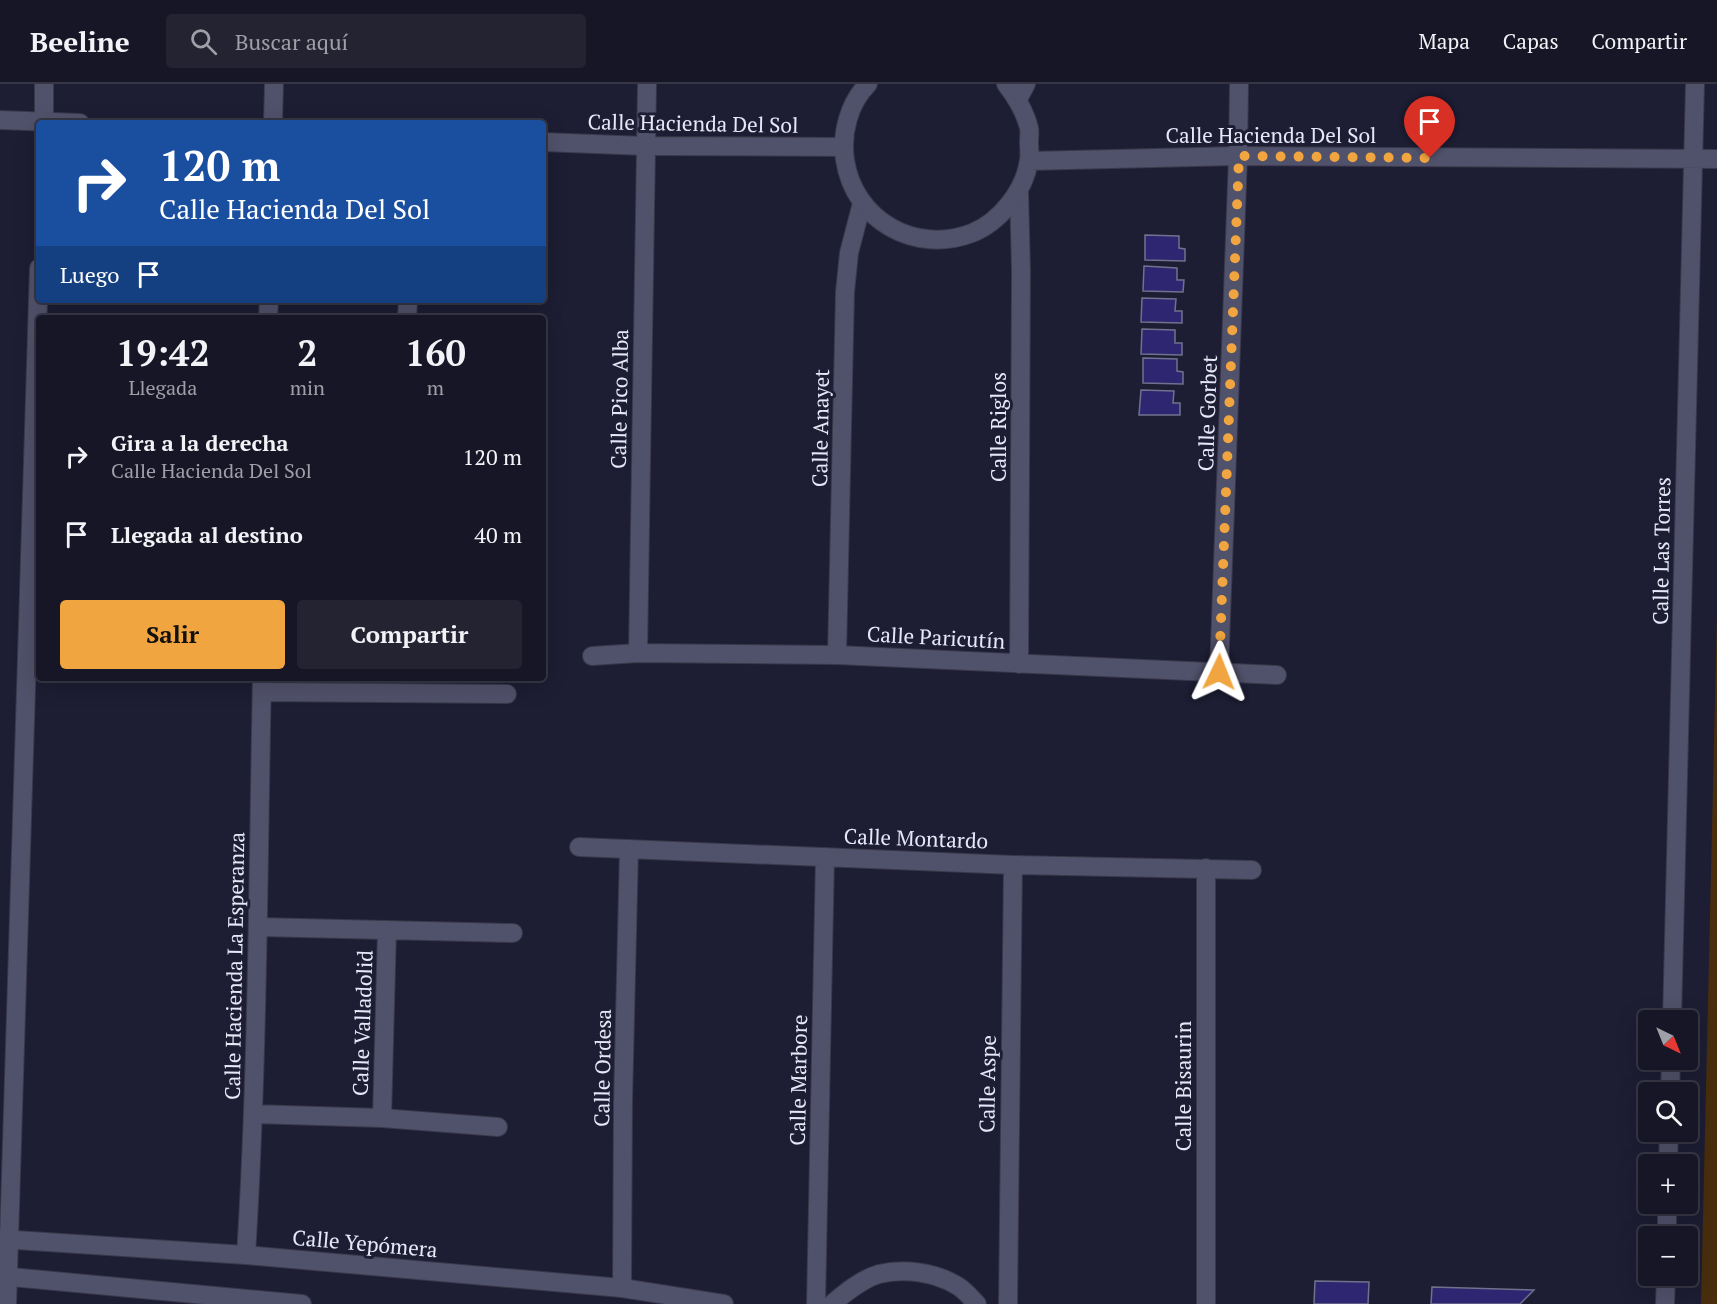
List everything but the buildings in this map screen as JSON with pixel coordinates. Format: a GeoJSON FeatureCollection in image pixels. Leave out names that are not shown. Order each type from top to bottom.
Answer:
{"type":"FeatureCollection","features":[{"type":"Feature","properties":{"kind":"street"},"geometry":{"type":"LineString","coordinates":[[44,84],[44,120]]}},
{"type":"Feature","properties":{"kind":"street"},"geometry":{"type":"LineString","coordinates":[[273,120],[274,84]]}},
{"type":"Feature","properties":{"kind":"street","name":"Calle Pico Alba"},"geometry":{"type":"LineString","coordinates":[[638,653],[647,84]]}},
{"type":"Feature","properties":{"kind":"street"},"geometry":{"type":"LineString","coordinates":[[863,86],[848,117],[843,147],[848,176],[862,203],[883,224],[910,237],[942,240],[973,233],[1000,216],[1019,190],[1029,161],[1029,129],[1022,92],[1006,84]]}},
{"type":"Feature","properties":{"kind":"street","name":"Calle Gorbet"},"geometry":{"type":"LineString","coordinates":[[1219,672],[1239,156],[1239,84]]}},
{"type":"Feature","properties":{"kind":"street","name":"Calle Las Torres"},"geometry":{"type":"LineString","coordinates":[[1672,1010],[1695,84]]}},
{"type":"Feature","properties":{"kind":"street"},"geometry":{"type":"LineString","coordinates":[[0,120],[36,122]]}},
{"type":"Feature","properties":{"kind":"street","name":"Calle Hacienda Del Sol"},"geometry":{"type":"LineString","coordinates":[[546,142],[645,146],[843,147]]}},
{"type":"Feature","properties":{"kind":"street","name":"Calle Hacienda Del Sol"},"geometry":{"type":"LineString","coordinates":[[1029,161],[1239,156],[1717,159]]}},
{"type":"Feature","properties":{"kind":"street","name":"Calle Riglos"},"geometry":{"type":"LineString","coordinates":[[1019,190],[1021,249],[1019,664]]}},
{"type":"Feature","properties":{"kind":"street","name":"Calle Anayet"},"geometry":{"type":"LineString","coordinates":[[837,655],[845,292],[849,253],[862,203]]}},
{"type":"Feature","properties":{"kind":"street"},"geometry":{"type":"LineString","coordinates":[[7,1304],[4,1239],[36,351]]}},
{"type":"Feature","properties":{"kind":"street","name":"Calle Paricutín"},"geometry":{"type":"LineString","coordinates":[[592,656],[638,653],[837,655],[1277,675]]}},
{"type":"Feature","properties":{"kind":"street"},"geometry":{"type":"LineString","coordinates":[[262,685],[507,694]]}},
{"type":"Feature","properties":{"kind":"street","name":"Calle Hacienda La Esperanza"},"geometry":{"type":"LineString","coordinates":[[246,1255],[259,927],[262,685]]}},
{"type":"Feature","properties":{"kind":"street","name":"Calle Montardo"},"geometry":{"type":"LineString","coordinates":[[579,847],[1013,865],[1252,870]]}},
{"type":"Feature","properties":{"kind":"street","name":"Calle Ordesa"},"geometry":{"type":"LineString","coordinates":[[622,1288],[623,1102],[629,849]]}},
{"type":"Feature","properties":{"kind":"street","name":"Calle Marbore"},"geometry":{"type":"LineString","coordinates":[[816,1304],[825,857]]}},
{"type":"Feature","properties":{"kind":"street","name":"Calle Aspe"},"geometry":{"type":"LineString","coordinates":[[1008,1304],[1013,865]]}},
{"type":"Feature","properties":{"kind":"street","name":"Calle Bisaurin"},"geometry":{"type":"LineString","coordinates":[[1206,868],[1206,1304]]}},
{"type":"Feature","properties":{"kind":"street","name":"Calle Valladolid"},"geometry":{"type":"LineString","coordinates":[[259,927],[513,933]]}},
{"type":"Feature","properties":{"kind":"street","name":"Calle Valladolid"},"geometry":{"type":"LineString","coordinates":[[382,1118],[387,930]]}},
{"type":"Feature","properties":{"kind":"street","name":"Calle Valladolid"},"geometry":{"type":"LineString","coordinates":[[253,1114],[382,1118],[498,1127]]}},
{"type":"Feature","properties":{"kind":"street","name":"Calle Yepómera"},"geometry":{"type":"LineString","coordinates":[[4,1239],[246,1255],[622,1288],[724,1304]]}},
{"type":"Feature","properties":{"kind":"street"},"geometry":{"type":"LineString","coordinates":[[832,1304],[849,1290],[878,1275],[909,1271],[934,1276],[957,1285],[977,1304]]}},
{"type":"Feature","properties":{"kind":"street"},"geometry":{"type":"LineString","coordinates":[[4,1277],[247,1302],[302,1304]]}},
{"type":"Feature","properties":{"kind":"street"},"geometry":{"type":"LineString","coordinates":[[1665,1304],[1666,1286]]}},
{"type":"Feature","properties":{"kind":"shaded area"},"geometry":{"type":"Polygon","coordinates":[[[1717,612],[1717,1304],[1701,1304],[1717,612]]]}},
{"type":"Feature","properties":{"kind":"route"},"geometry":{"type":"LineString","coordinates":[[1219,672],[1239,156],[1430,158]]}}]}
